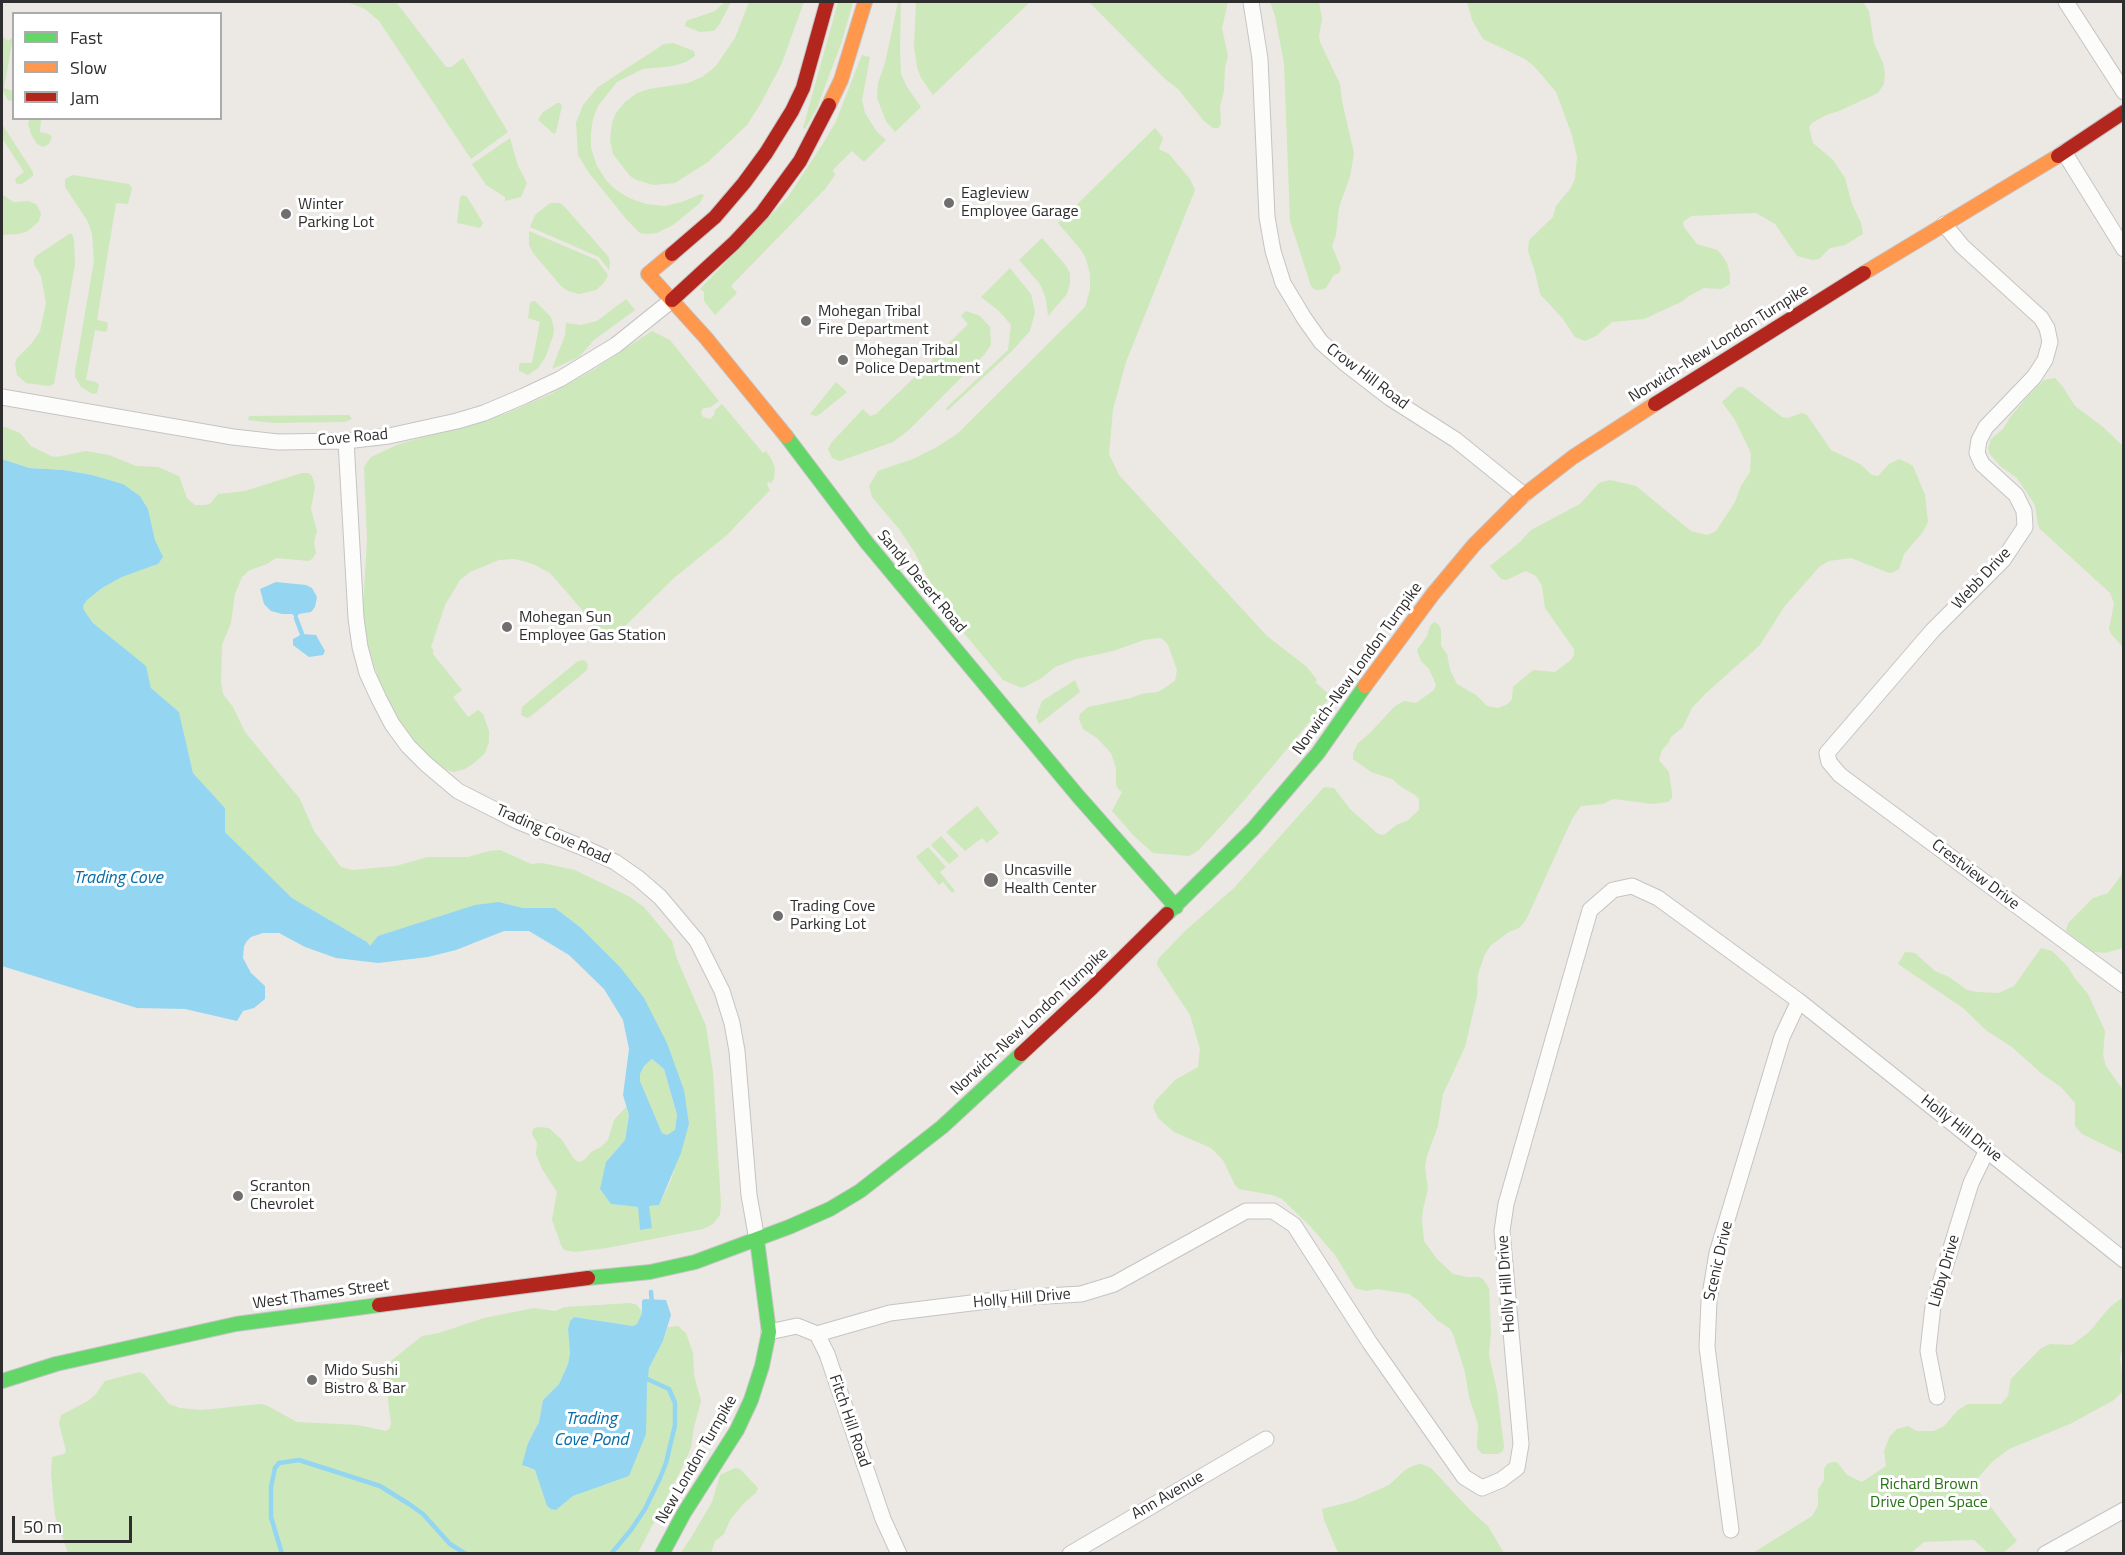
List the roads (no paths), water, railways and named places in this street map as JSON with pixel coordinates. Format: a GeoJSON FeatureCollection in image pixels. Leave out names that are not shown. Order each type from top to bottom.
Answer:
{"type":"FeatureCollection","features":[{"type":"Feature","properties":{"kind":"main road","name":"Sandy Desert Road"},"geometry":{"type":"LineString","coordinates":[[827,2],[803,88],[792,111],[766,153],[715,217],[682,247],[648,273],[774,419],[867,543],[1078,796],[1176,907]]}},
{"type":"Feature","properties":{"kind":"main road"},"geometry":{"type":"LineString","coordinates":[[672,300],[734,243],[762,213],[800,161],[841,80],[865,2]]}},
{"type":"Feature","properties":{"kind":"main road","name":"Norwich-New London Turnpike"},"geometry":{"type":"LineString","coordinates":[[650,1272],[695,1262],[757,1240],[830,1209],[860,1191],[942,1126],[1092,988],[1254,829],[1311,762],[1433,594],[1474,545],[1524,495],[1573,457],[1650,407],[2064,152],[2124,112]]}},
{"type":"Feature","properties":{"kind":"main road","name":"New London Turnpike"},"geometry":{"type":"LineString","coordinates":[[662,1554],[684,1513],[737,1430],[751,1400],[762,1366],[770,1332],[757,1240]]}},
{"type":"Feature","properties":{"kind":"main road","name":"West Thames Street"},"geometry":{"type":"LineString","coordinates":[[2,1381],[56,1364],[236,1324],[553,1281],[650,1272]]}},
{"type":"Feature","properties":{"kind":"street","name":"Crow Hill Road"},"geometry":{"type":"LineString","coordinates":[[1251,2],[1260,59],[1267,217],[1272,251],[1283,283],[1321,342],[1346,364],[1390,398],[1456,440],[1524,495]]}},
{"type":"Feature","properties":{"kind":"street"},"geometry":{"type":"LineString","coordinates":[[2066,2],[2124,92]]}},
{"type":"Feature","properties":{"kind":"street"},"geometry":{"type":"LineString","coordinates":[[2064,152],[2124,249]]}},
{"type":"Feature","properties":{"kind":"street","name":"Webb Drive"},"geometry":{"type":"LineString","coordinates":[[1829,762],[1827,753],[1933,630],[2003,560],[2025,527],[2024,511],[2016,495],[1982,464],[1977,453],[1979,440],[1986,427],[2034,377],[2045,360],[2050,342],[2047,327],[2041,318],[1962,246],[1944,224]]}},
{"type":"Feature","properties":{"kind":"street","name":"Cove Road"},"geometry":{"type":"LineString","coordinates":[[2,397],[233,437],[278,442],[346,441],[389,436],[484,413],[560,379],[616,345],[672,300]]}},
{"type":"Feature","properties":{"kind":"street","name":"Trading Cove Road"},"geometry":{"type":"LineString","coordinates":[[346,441],[356,618],[367,673],[379,699],[392,724],[408,746],[426,765],[458,791],[517,821],[615,862],[660,897],[696,941],[710,964],[722,991],[732,1023],[737,1051],[750,1195],[757,1240]]}},
{"type":"Feature","properties":{"kind":"street","name":"Crestview Drive"},"geometry":{"type":"LineString","coordinates":[[1829,762],[1840,775],[2124,985]]}},
{"type":"Feature","properties":{"kind":"street","name":"Holly Hill Drive"},"geometry":{"type":"LineString","coordinates":[[817,1334],[890,1313],[1012,1298],[1081,1294],[1114,1284],[1246,1211],[1273,1211],[1294,1226],[1370,1343],[1464,1476],[1482,1488],[1501,1480],[1516,1468],[1521,1444],[1502,1231],[1506,1204],[1590,910],[1613,890],[1632,886],[1658,898],[1799,1001],[2124,1260]]}},
{"type":"Feature","properties":{"kind":"street","name":"Scenic Drive"},"geometry":{"type":"LineString","coordinates":[[1731,1530],[1707,1347],[1709,1301],[1718,1253],[1779,1048],[1799,1001]]}},
{"type":"Feature","properties":{"kind":"street","name":"Libby Drive"},"geometry":{"type":"LineString","coordinates":[[1937,1397],[1928,1351],[1933,1305],[1971,1184],[1987,1150]]}},
{"type":"Feature","properties":{"kind":"street"},"geometry":{"type":"LineString","coordinates":[[770,1332],[797,1326],[817,1334]]}},
{"type":"Feature","properties":{"kind":"street","name":"Fitch Hill Road"},"geometry":{"type":"LineString","coordinates":[[817,1334],[827,1354],[883,1519],[898,1554]]}},
{"type":"Feature","properties":{"kind":"street","name":"Ann Avenue"},"geometry":{"type":"LineString","coordinates":[[1070,1554],[1266,1439]]}},
{"type":"Feature","properties":{"kind":"street"},"geometry":{"type":"LineString","coordinates":[[2045,1554],[2124,1510]]}},
{"type":"Feature","properties":{"kind":"water","name":"Trading Cove"},"geometry":{"type":"Polygon","coordinates":[[[2,459],[29,468],[64,470],[92,475],[123,484],[140,496],[148,509],[155,540],[163,557],[158,564],[122,577],[102,588],[87,600],[83,606],[84,610],[93,623],[146,666],[151,688],[179,712],[193,773],[225,808],[225,832],[292,898],[367,942],[370,946],[378,936],[475,905],[499,902],[523,908],[555,908],[580,927],[620,967],[644,998],[667,1043],[684,1090],[689,1124],[681,1153],[659,1205],[649,1206],[652,1228],[640,1230],[638,1207],[611,1204],[600,1189],[606,1162],[625,1140],[629,1115],[623,1095],[629,1049],[623,1020],[604,989],[569,955],[529,931],[504,931],[456,950],[428,957],[378,963],[336,958],[305,947],[279,933],[263,933],[247,941],[243,958],[251,973],[265,986],[265,999],[254,1008],[243,1011],[237,1021],[185,1009],[137,1008],[2,966],[2,459]],[[652,1059],[644,1066],[640,1074],[640,1081],[662,1133],[667,1135],[675,1130],[677,1115],[664,1069],[652,1059]]]}},
{"type":"Feature","properties":{"kind":"water"},"geometry":{"type":"Polygon","coordinates":[[[276,582],[306,585],[312,588],[317,597],[315,607],[311,612],[299,614],[296,618],[292,614],[271,611],[264,604],[260,589],[276,582]]]}},
{"type":"Feature","properties":{"kind":"water"},"geometry":{"type":"Polygon","coordinates":[[[302,634],[316,635],[325,651],[323,655],[309,657],[293,645],[293,639],[302,634]]]}},
{"type":"Feature","properties":{"kind":"water","name":"Trading Cove Pond"},"geometry":{"type":"Polygon","coordinates":[[[644,1299],[666,1300],[671,1315],[663,1341],[649,1368],[646,1434],[629,1476],[573,1496],[556,1510],[551,1509],[547,1506],[535,1470],[522,1465],[528,1443],[539,1422],[543,1400],[559,1384],[568,1364],[570,1321],[574,1317],[633,1326],[637,1324],[642,1313],[644,1299]]]}},
{"type":"Feature","properties":{"kind":"waterway"},"geometry":{"type":"LineString","coordinates":[[296,618],[302,634]]}},
{"type":"Feature","properties":{"kind":"waterway"},"geometry":{"type":"LineString","coordinates":[[651,1292],[652,1305]]}},
{"type":"Feature","properties":{"kind":"waterway"},"geometry":{"type":"LineString","coordinates":[[611,1554],[645,1509],[666,1463],[675,1425],[675,1403],[669,1389],[645,1378]]}},
{"type":"Feature","properties":{"kind":"waterway"},"geometry":{"type":"LineString","coordinates":[[282,1554],[271,1517],[271,1487],[275,1468],[279,1463],[299,1460],[380,1486],[423,1514],[450,1544],[466,1554]]}},
{"type":"Feature","properties":{"kind":"place","name":"Eagleview Employee Garage"},"geometry":{"type":"Point","coordinates":[949,203]}},
{"type":"Feature","properties":{"kind":"place","name":"Winter Parking Lot"},"geometry":{"type":"Point","coordinates":[286,214]}},
{"type":"Feature","properties":{"kind":"place","name":"Mohegan Tribal Fire Department"},"geometry":{"type":"Point","coordinates":[806,321]}},
{"type":"Feature","properties":{"kind":"place","name":"Mohegan Tribal Police Department"},"geometry":{"type":"Point","coordinates":[843,360]}},
{"type":"Feature","properties":{"kind":"place","name":"Mohegan Sun Employee Gas Station"},"geometry":{"type":"Point","coordinates":[507,627]}},
{"type":"Feature","properties":{"kind":"place","name":"Uncasville Health Center"},"geometry":{"type":"Point","coordinates":[991,880]}},
{"type":"Feature","properties":{"kind":"place","name":"Trading Cove Parking Lot"},"geometry":{"type":"Point","coordinates":[778,916]}},
{"type":"Feature","properties":{"kind":"place","name":"Scranton Chevrolet"},"geometry":{"type":"Point","coordinates":[238,1196]}},
{"type":"Feature","properties":{"kind":"place","name":"Mido Sushi Bistro & Bar"},"geometry":{"type":"Point","coordinates":[312,1380]}},
{"type":"Feature","properties":{"kind":"park label","name":"Richard Brown Drive Open Space"},"geometry":{"type":"Point","coordinates":[1929,1494]}}]}
